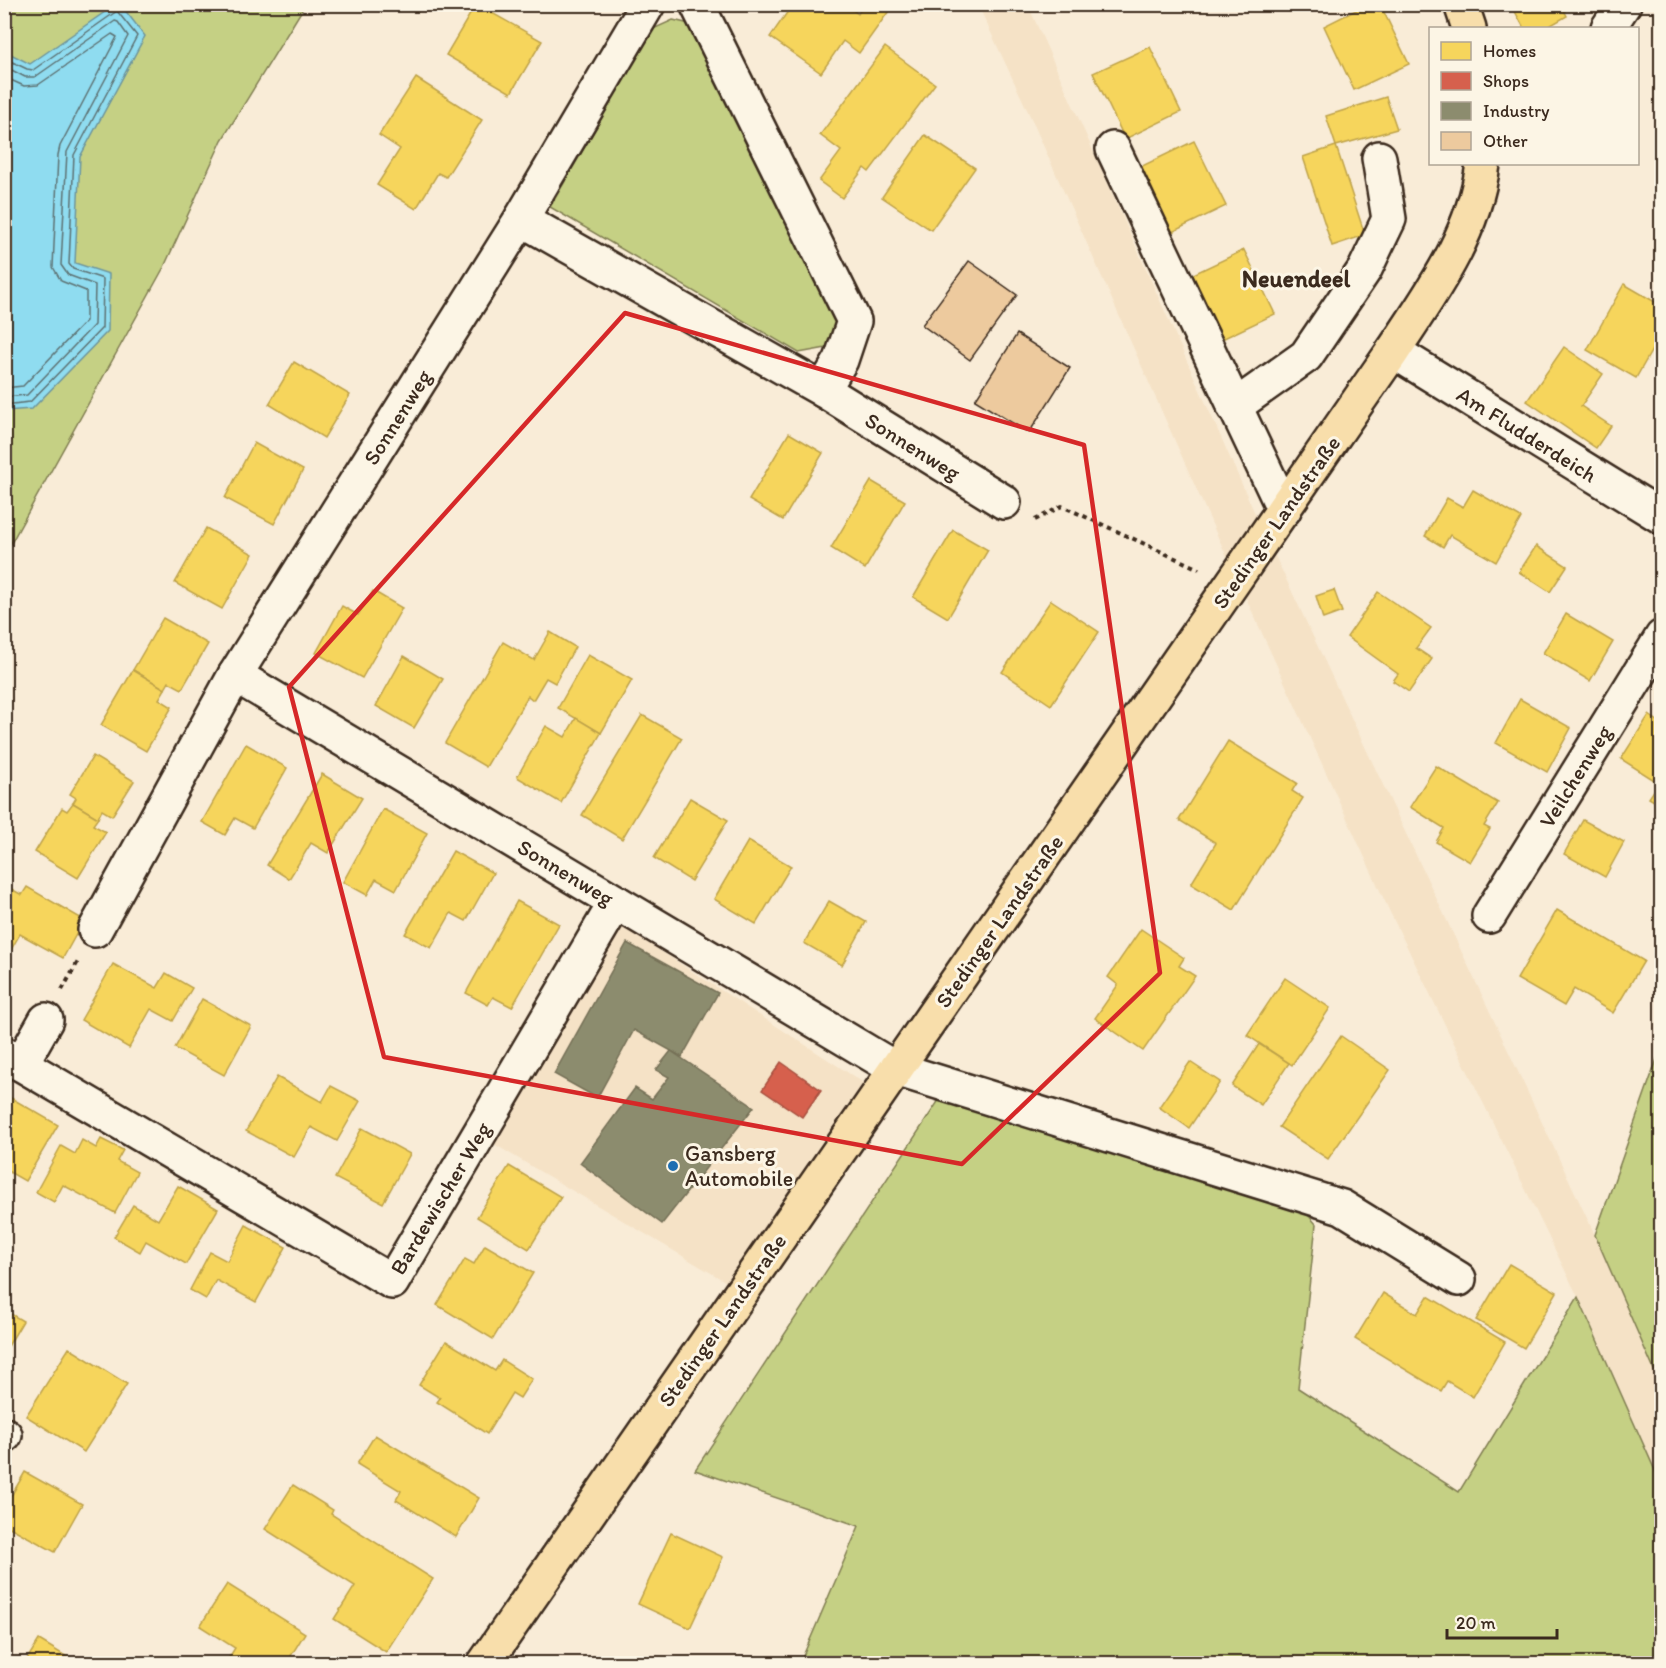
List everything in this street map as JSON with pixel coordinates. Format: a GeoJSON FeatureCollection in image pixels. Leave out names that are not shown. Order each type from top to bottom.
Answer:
{"type":"FeatureCollection","features":[{"type":"Feature","properties":{"kind":"main road"},"geometry":{"type":"LineString","coordinates":[[1461,4],[1469,27]]}},
{"type":"Feature","properties":{"kind":"main road","name":"Stedinger Landstraße"},"geometry":{"type":"LineString","coordinates":[[484,1664],[1233,585],[1430,296],[1464,235],[1481,183],[1484,165]]}},
{"type":"Feature","properties":{"kind":"street","name":"Sonnenweg"},"geometry":{"type":"LineString","coordinates":[[95,930],[235,675],[520,219],[648,4]]}},
{"type":"Feature","properties":{"kind":"street"},"geometry":{"type":"LineString","coordinates":[[698,4],[854,321],[841,360],[823,390]]}},
{"type":"Feature","properties":{"kind":"street"},"geometry":{"type":"LineString","coordinates":[[1609,27],[1624,4]]}},
{"type":"Feature","properties":{"kind":"street"},"geometry":{"type":"LineString","coordinates":[[1113,149],[1284,510]]}},
{"type":"Feature","properties":{"kind":"street"},"geometry":{"type":"LineString","coordinates":[[1234,407],[1306,356],[1365,269],[1389,219],[1379,158]]}},
{"type":"Feature","properties":{"kind":"street","name":"Sonnenweg"},"geometry":{"type":"LineString","coordinates":[[520,219],[823,390],[1004,502]]}},
{"type":"Feature","properties":{"kind":"street","name":"Am Fludderdeich"},"geometry":{"type":"LineString","coordinates":[[1393,351],[1662,517]]}},
{"type":"Feature","properties":{"kind":"street","name":"Veilchenweg"},"geometry":{"type":"LineString","coordinates":[[1489,916],[1662,637]]}},
{"type":"Feature","properties":{"kind":"street","name":"Sonnenweg"},"geometry":{"type":"LineString","coordinates":[[235,675],[896,1069],[1342,1207],[1459,1279]]}},
{"type":"Feature","properties":{"kind":"street","name":"Bardewischer Weg"},"geometry":{"type":"LineString","coordinates":[[46,1020],[13,1059],[392,1282],[616,902]]}},
{"type":"Feature","properties":{"kind":"path"},"geometry":{"type":"LineString","coordinates":[[1004,502],[1033,521],[1062,506],[1233,585]]}},
{"type":"Feature","properties":{"kind":"path"},"geometry":{"type":"LineString","coordinates":[[46,1020],[95,930]]}},
{"type":"Feature","properties":{"kind":"highlighted area"},"geometry":{"type":"Polygon","coordinates":[[[625,313],[1084,445],[1160,973],[962,1164],[384,1057],[289,687],[625,313]]]}},
{"type":"Feature","properties":{"kind":"shaded area"},"geometry":{"type":"Polygon","coordinates":[[[978,5],[1028,5],[1253,509],[1595,1235],[1661,1383],[1661,1484],[1578,1297],[1388,908],[978,5]]]}},
{"type":"Feature","properties":{"kind":"shaded area"},"geometry":{"type":"Polygon","coordinates":[[[619,924],[864,1083],[733,1286],[494,1144],[619,924]]]}},
{"type":"Feature","properties":{"kind":"green space"},"geometry":{"type":"Polygon","coordinates":[[[5,5],[305,5],[222,140],[164,267],[5,554],[5,5]]]}},
{"type":"Feature","properties":{"kind":"green space"},"geometry":{"type":"Polygon","coordinates":[[[673,20],[694,25],[837,322],[826,348],[799,353],[550,207],[653,29],[673,20]]]}},
{"type":"Feature","properties":{"kind":"green space"},"geometry":{"type":"Polygon","coordinates":[[[1661,1048],[1661,1386],[1595,1235],[1661,1048]]]}},
{"type":"Feature","properties":{"kind":"green space"},"geometry":{"type":"Polygon","coordinates":[[[939,1100],[1294,1199],[1316,1224],[1298,1388],[1459,1492],[1578,1297],[1661,1484],[1661,1663],[800,1663],[859,1526],[695,1470],[939,1100]]]}},
{"type":"Feature","properties":{"kind":"water"},"geometry":{"type":"Polygon","coordinates":[[[115,5],[121,5],[145,36],[80,157],[75,263],[109,274],[108,331],[32,409],[5,411],[5,51],[30,64],[115,5]]]}},
{"type":"Feature","properties":{"kind":"building: Homes"},"geometry":{"type":"Polygon","coordinates":[[[476,4],[542,41],[511,93],[446,55],[476,4]]]}},
{"type":"Feature","properties":{"kind":"building: Homes"},"geometry":{"type":"Polygon","coordinates":[[[793,4],[845,4],[858,14],[864,4],[887,4],[891,8],[859,53],[843,41],[821,73],[770,37],[793,4]]]}},
{"type":"Feature","properties":{"kind":"building: Homes"},"geometry":{"type":"Polygon","coordinates":[[[1368,4],[1380,4],[1409,64],[1354,90],[1324,26],[1368,4]]]}},
{"type":"Feature","properties":{"kind":"building: Homes"},"geometry":{"type":"Polygon","coordinates":[[[1511,4],[1561,4],[1567,16],[1548,27],[1523,27],[1511,4]]]}},
{"type":"Feature","properties":{"kind":"building: Homes"},"geometry":{"type":"Polygon","coordinates":[[[885,47],[935,84],[869,172],[864,168],[842,198],[819,181],[841,151],[820,135],[885,47]]]}},
{"type":"Feature","properties":{"kind":"building: Homes"},"geometry":{"type":"Polygon","coordinates":[[[1150,47],[1181,112],[1125,139],[1093,73],[1150,47]]]}},
{"type":"Feature","properties":{"kind":"building: Homes"},"geometry":{"type":"Polygon","coordinates":[[[416,78],[482,120],[446,177],[438,173],[416,209],[377,185],[400,149],[379,135],[416,78]]]}},
{"type":"Feature","properties":{"kind":"building: Homes"},"geometry":{"type":"Polygon","coordinates":[[[1386,97],[1397,129],[1336,146],[1326,116],[1386,97]]]}},
{"type":"Feature","properties":{"kind":"building: Homes"},"geometry":{"type":"Polygon","coordinates":[[[925,135],[975,168],[931,230],[882,197],[925,135]]]}},
{"type":"Feature","properties":{"kind":"building: Homes"},"geometry":{"type":"Polygon","coordinates":[[[1194,141],[1226,206],[1170,233],[1138,168],[1194,141]]]}},
{"type":"Feature","properties":{"kind":"building: Homes"},"geometry":{"type":"Polygon","coordinates":[[[1336,146],[1365,235],[1332,246],[1303,157],[1336,146]]]}},
{"type":"Feature","properties":{"kind":"building: Homes"},"geometry":{"type":"Polygon","coordinates":[[[1244,250],[1275,314],[1220,340],[1189,276],[1244,250]]]}},
{"type":"Feature","properties":{"kind":"building: Homes"},"geometry":{"type":"Polygon","coordinates":[[[1624,284],[1662,306],[1662,346],[1656,343],[1636,378],[1587,350],[1624,284]]]}},
{"type":"Feature","properties":{"kind":"building: Homes"},"geometry":{"type":"Polygon","coordinates":[[[1564,347],[1603,374],[1581,406],[1611,426],[1596,448],[1527,401],[1564,347]]]}},
{"type":"Feature","properties":{"kind":"building: Homes"},"geometry":{"type":"Polygon","coordinates":[[[294,362],[350,395],[324,438],[269,404],[294,362]]]}},
{"type":"Feature","properties":{"kind":"building: Homes"},"geometry":{"type":"Polygon","coordinates":[[[789,433],[823,453],[783,520],[749,500],[789,433]]]}},
{"type":"Feature","properties":{"kind":"building: Homes"},"geometry":{"type":"Polygon","coordinates":[[[254,443],[303,470],[274,524],[225,498],[254,443]]]}},
{"type":"Feature","properties":{"kind":"building: Homes"},"geometry":{"type":"Polygon","coordinates":[[[871,481],[905,501],[865,569],[831,548],[871,481]]]}},
{"type":"Feature","properties":{"kind":"building: Homes"},"geometry":{"type":"Polygon","coordinates":[[[1473,490],[1521,518],[1496,562],[1450,535],[1443,547],[1425,536],[1447,498],[1463,507],[1473,490]]]}},
{"type":"Feature","properties":{"kind":"building: Homes"},"geometry":{"type":"Polygon","coordinates":[[[206,528],[253,554],[222,609],[175,583],[206,528]]]}},
{"type":"Feature","properties":{"kind":"building: Homes"},"geometry":{"type":"Polygon","coordinates":[[[953,530],[988,550],[948,618],[913,597],[953,530]]]}},
{"type":"Feature","properties":{"kind":"building: Homes"},"geometry":{"type":"Polygon","coordinates":[[[1536,546],[1567,566],[1550,592],[1519,572],[1536,546]]]}},
{"type":"Feature","properties":{"kind":"building: Homes"},"geometry":{"type":"Polygon","coordinates":[[[1334,590],[1342,612],[1323,619],[1316,596],[1334,590]]]}},
{"type":"Feature","properties":{"kind":"building: Homes"},"geometry":{"type":"Polygon","coordinates":[[[373,591],[402,608],[362,678],[316,653],[342,606],[358,615],[373,591]]]}},
{"type":"Feature","properties":{"kind":"building: Homes"},"geometry":{"type":"Polygon","coordinates":[[[1378,592],[1431,628],[1416,648],[1432,659],[1409,692],[1393,681],[1398,674],[1347,637],[1378,592]]]}},
{"type":"Feature","properties":{"kind":"building: Homes"},"geometry":{"type":"Polygon","coordinates":[[[1051,600],[1099,632],[1051,705],[1002,672],[1051,600]]]}},
{"type":"Feature","properties":{"kind":"building: Homes"},"geometry":{"type":"Polygon","coordinates":[[[1566,614],[1613,642],[1590,681],[1543,653],[1566,614]]]}},
{"type":"Feature","properties":{"kind":"building: Homes"},"geometry":{"type":"Polygon","coordinates":[[[163,618],[208,644],[182,689],[169,682],[165,689],[133,670],[163,618]]]}},
{"type":"Feature","properties":{"kind":"building: Homes"},"geometry":{"type":"Polygon","coordinates":[[[550,632],[575,647],[555,683],[546,678],[533,700],[528,696],[486,767],[445,743],[503,642],[534,660],[550,632]]]}},
{"type":"Feature","properties":{"kind":"building: Homes"},"geometry":{"type":"Polygon","coordinates":[[[588,655],[632,680],[601,733],[558,708],[588,655]]]}},
{"type":"Feature","properties":{"kind":"building: Homes"},"geometry":{"type":"Polygon","coordinates":[[[404,656],[443,679],[414,728],[376,706],[404,656]]]}},
{"type":"Feature","properties":{"kind":"building: Homes"},"geometry":{"type":"Polygon","coordinates":[[[133,670],[165,689],[159,699],[172,707],[146,751],[101,725],[133,670]]]}},
{"type":"Feature","properties":{"kind":"building: Homes"},"geometry":{"type":"Polygon","coordinates":[[[1520,699],[1571,728],[1547,772],[1496,743],[1520,699]]]}},
{"type":"Feature","properties":{"kind":"building: Homes"},"geometry":{"type":"Polygon","coordinates":[[[642,715],[682,738],[622,839],[582,815],[642,715]]]}},
{"type":"Feature","properties":{"kind":"building: Homes"},"geometry":{"type":"Polygon","coordinates":[[[1649,715],[1662,724],[1662,806],[1649,798],[1659,783],[1621,759],[1649,715]]]}},
{"type":"Feature","properties":{"kind":"building: Homes"},"geometry":{"type":"Polygon","coordinates":[[[576,718],[601,733],[561,803],[517,777],[546,726],[565,737],[576,718]]]}},
{"type":"Feature","properties":{"kind":"building: Homes"},"geometry":{"type":"Polygon","coordinates":[[[1228,741],[1297,783],[1292,791],[1303,798],[1234,910],[1191,884],[1216,843],[1179,820],[1228,741]]]}},
{"type":"Feature","properties":{"kind":"building: Homes"},"geometry":{"type":"Polygon","coordinates":[[[246,744],[287,768],[253,828],[235,818],[225,835],[202,822],[246,744]]]}},
{"type":"Feature","properties":{"kind":"building: Homes"},"geometry":{"type":"Polygon","coordinates":[[[93,756],[134,781],[112,816],[102,810],[98,818],[73,803],[76,798],[70,794],[93,756]]]}},
{"type":"Feature","properties":{"kind":"building: Homes"},"geometry":{"type":"Polygon","coordinates":[[[1436,766],[1498,803],[1484,826],[1490,829],[1470,862],[1436,842],[1444,828],[1410,807],[1436,766]]]}},
{"type":"Feature","properties":{"kind":"building: Homes"},"geometry":{"type":"Polygon","coordinates":[[[322,774],[362,798],[328,853],[311,843],[289,879],[267,865],[322,774]]]}},
{"type":"Feature","properties":{"kind":"building: Homes"},"geometry":{"type":"Polygon","coordinates":[[[690,798],[728,820],[691,881],[654,858],[690,798]]]}},
{"type":"Feature","properties":{"kind":"building: Homes"},"geometry":{"type":"Polygon","coordinates":[[[73,803],[98,818],[93,825],[106,832],[78,878],[35,852],[62,808],[67,811],[73,803]]]}},
{"type":"Feature","properties":{"kind":"building: Homes"},"geometry":{"type":"Polygon","coordinates":[[[383,809],[427,833],[396,890],[376,879],[367,895],[343,882],[383,809]]]}},
{"type":"Feature","properties":{"kind":"building: Homes"},"geometry":{"type":"Polygon","coordinates":[[[1583,820],[1624,842],[1605,877],[1564,854],[1583,820]]]}},
{"type":"Feature","properties":{"kind":"building: Homes"},"geometry":{"type":"Polygon","coordinates":[[[748,841],[791,866],[756,924],[714,899],[748,841]]]}},
{"type":"Feature","properties":{"kind":"building: Homes"},"geometry":{"type":"Polygon","coordinates":[[[453,851],[493,873],[466,921],[451,913],[431,948],[405,934],[453,851]]]}},
{"type":"Feature","properties":{"kind":"building: Homes"},"geometry":{"type":"Polygon","coordinates":[[[4,885],[22,895],[27,887],[84,920],[63,958],[20,934],[4,962],[4,885]]]}},
{"type":"Feature","properties":{"kind":"building: Homes"},"geometry":{"type":"Polygon","coordinates":[[[517,901],[559,924],[512,1007],[493,997],[488,1005],[466,993],[517,901]]]}},
{"type":"Feature","properties":{"kind":"building: Homes"},"geometry":{"type":"Polygon","coordinates":[[[829,901],[866,922],[842,965],[804,943],[829,901]]]}},
{"type":"Feature","properties":{"kind":"building: Homes"},"geometry":{"type":"Polygon","coordinates":[[[1557,910],[1644,961],[1613,1013],[1574,989],[1564,1006],[1517,979],[1557,910]]]}},
{"type":"Feature","properties":{"kind":"building: Homes"},"geometry":{"type":"Polygon","coordinates":[[[1141,929],[1184,958],[1179,966],[1195,976],[1143,1051],[1095,1018],[1118,985],[1108,977],[1141,929]]]}},
{"type":"Feature","properties":{"kind":"building: Homes"},"geometry":{"type":"Polygon","coordinates":[[[113,964],[157,988],[166,973],[192,988],[173,1021],[151,1009],[129,1048],[81,1020],[113,964]]]}},
{"type":"Feature","properties":{"kind":"building: Homes"},"geometry":{"type":"Polygon","coordinates":[[[1285,978],[1330,1008],[1292,1065],[1247,1035],[1285,978]]]}},
{"type":"Feature","properties":{"kind":"building: Homes"},"geometry":{"type":"Polygon","coordinates":[[[202,999],[251,1026],[224,1075],[175,1048],[202,999]]]}},
{"type":"Feature","properties":{"kind":"building: Homes"},"geometry":{"type":"Polygon","coordinates":[[[1341,1036],[1390,1070],[1328,1159],[1279,1127],[1341,1036]]]}},
{"type":"Feature","properties":{"kind":"building: Homes"},"geometry":{"type":"Polygon","coordinates":[[[1259,1044],[1289,1063],[1261,1105],[1232,1086],[1259,1044]]]}},
{"type":"Feature","properties":{"kind":"building: Homes"},"geometry":{"type":"Polygon","coordinates":[[[1190,1062],[1220,1082],[1189,1128],[1159,1107],[1190,1062]]]}},
{"type":"Feature","properties":{"kind":"building: Homes"},"geometry":{"type":"Polygon","coordinates":[[[277,1077],[322,1102],[331,1086],[360,1101],[337,1141],[311,1127],[294,1157],[246,1131],[277,1077]]]}},
{"type":"Feature","properties":{"kind":"building: Homes"},"geometry":{"type":"Polygon","coordinates":[[[4,1094],[58,1125],[25,1181],[4,1169],[4,1094]]]}},
{"type":"Feature","properties":{"kind":"building: Homes"},"geometry":{"type":"Polygon","coordinates":[[[362,1128],[410,1154],[383,1203],[335,1178],[362,1128]]]}},
{"type":"Feature","properties":{"kind":"building: Homes"},"geometry":{"type":"Polygon","coordinates":[[[101,1139],[123,1150],[117,1161],[137,1172],[115,1213],[63,1185],[54,1202],[36,1192],[61,1146],[75,1154],[82,1140],[96,1148],[101,1139]]]}},
{"type":"Feature","properties":{"kind":"building: Homes"},"geometry":{"type":"Polygon","coordinates":[[[509,1166],[561,1197],[529,1249],[477,1217],[509,1166]]]}},
{"type":"Feature","properties":{"kind":"building: Homes"},"geometry":{"type":"Polygon","coordinates":[[[178,1186],[218,1209],[186,1264],[146,1241],[140,1252],[114,1237],[133,1205],[158,1220],[178,1186]]]}},
{"type":"Feature","properties":{"kind":"building: Homes"},"geometry":{"type":"Polygon","coordinates":[[[246,1225],[286,1247],[256,1302],[216,1280],[206,1299],[190,1290],[210,1252],[227,1261],[246,1225]]]}},
{"type":"Feature","properties":{"kind":"building: Homes"},"geometry":{"type":"Polygon","coordinates":[[[485,1245],[533,1273],[493,1339],[437,1305],[465,1259],[474,1264],[485,1245]]]}},
{"type":"Feature","properties":{"kind":"building: Homes"},"geometry":{"type":"Polygon","coordinates":[[[1509,1264],[1557,1292],[1524,1348],[1476,1320],[1509,1264]]]}},
{"type":"Feature","properties":{"kind":"building: Homes"},"geometry":{"type":"Polygon","coordinates":[[[1383,1293],[1417,1314],[1428,1296],[1505,1342],[1473,1397],[1447,1381],[1441,1391],[1355,1339],[1383,1293]]]}},
{"type":"Feature","properties":{"kind":"building: Homes"},"geometry":{"type":"Polygon","coordinates":[[[4,1310],[23,1321],[4,1353],[4,1310]]]}},
{"type":"Feature","properties":{"kind":"building: Homes"},"geometry":{"type":"Polygon","coordinates":[[[446,1341],[495,1371],[502,1360],[532,1379],[520,1398],[512,1393],[487,1434],[437,1402],[440,1398],[419,1385],[446,1341]]]}},
{"type":"Feature","properties":{"kind":"building: Homes"},"geometry":{"type":"Polygon","coordinates":[[[69,1348],[127,1384],[84,1452],[26,1416],[69,1348]]]}},
{"type":"Feature","properties":{"kind":"building: Homes"},"geometry":{"type":"Polygon","coordinates":[[[375,1435],[479,1498],[456,1537],[396,1500],[401,1491],[357,1464],[375,1435]]]}},
{"type":"Feature","properties":{"kind":"building: Homes"},"geometry":{"type":"Polygon","coordinates":[[[25,1472],[82,1504],[55,1552],[4,1524],[4,1508],[25,1472]]]}},
{"type":"Feature","properties":{"kind":"building: Homes"},"geometry":{"type":"Polygon","coordinates":[[[293,1485],[333,1510],[331,1514],[433,1579],[386,1652],[334,1619],[355,1586],[265,1529],[293,1485]]]}},
{"type":"Feature","properties":{"kind":"building: Homes"},"geometry":{"type":"Polygon","coordinates":[[[671,1533],[723,1557],[690,1628],[638,1604],[671,1533]]]}},
{"type":"Feature","properties":{"kind":"building: Homes"},"geometry":{"type":"Polygon","coordinates":[[[227,1584],[305,1633],[286,1664],[225,1664],[235,1648],[200,1626],[227,1584]]]}},
{"type":"Feature","properties":{"kind":"building: Homes"},"geometry":{"type":"Polygon","coordinates":[[[39,1640],[77,1663],[24,1664],[39,1640]]]}},
{"type":"Feature","properties":{"kind":"building: Shops"},"geometry":{"type":"Polygon","coordinates":[[[781,1062],[821,1090],[802,1117],[762,1090],[781,1062]]]}},
{"type":"Feature","properties":{"kind":"building: Industry"},"geometry":{"type":"Polygon","coordinates":[[[627,943],[718,993],[682,1057],[634,1030],[597,1098],[554,1074],[627,943]]]}},
{"type":"Feature","properties":{"kind":"building: Industry"},"geometry":{"type":"Polygon","coordinates":[[[671,1051],[754,1107],[662,1224],[580,1163],[635,1088],[652,1099],[669,1077],[656,1070],[671,1051]]]}},
{"type":"Feature","properties":{"kind":"building: Other"},"geometry":{"type":"Polygon","coordinates":[[[969,261],[1017,295],[970,360],[922,325],[969,261]]]}},
{"type":"Feature","properties":{"kind":"building: Other"},"geometry":{"type":"Polygon","coordinates":[[[1017,334],[1070,368],[1029,433],[975,400],[1017,334]]]}},
{"type":"Feature","properties":{"kind":"place","name":"Gansberg Automobile"},"geometry":{"type":"Point","coordinates":[673,1166]}},
{"type":"Feature","properties":{"kind":"district","name":"Neuendeel"},"geometry":{"type":"Point","coordinates":[1296,279]}}]}
